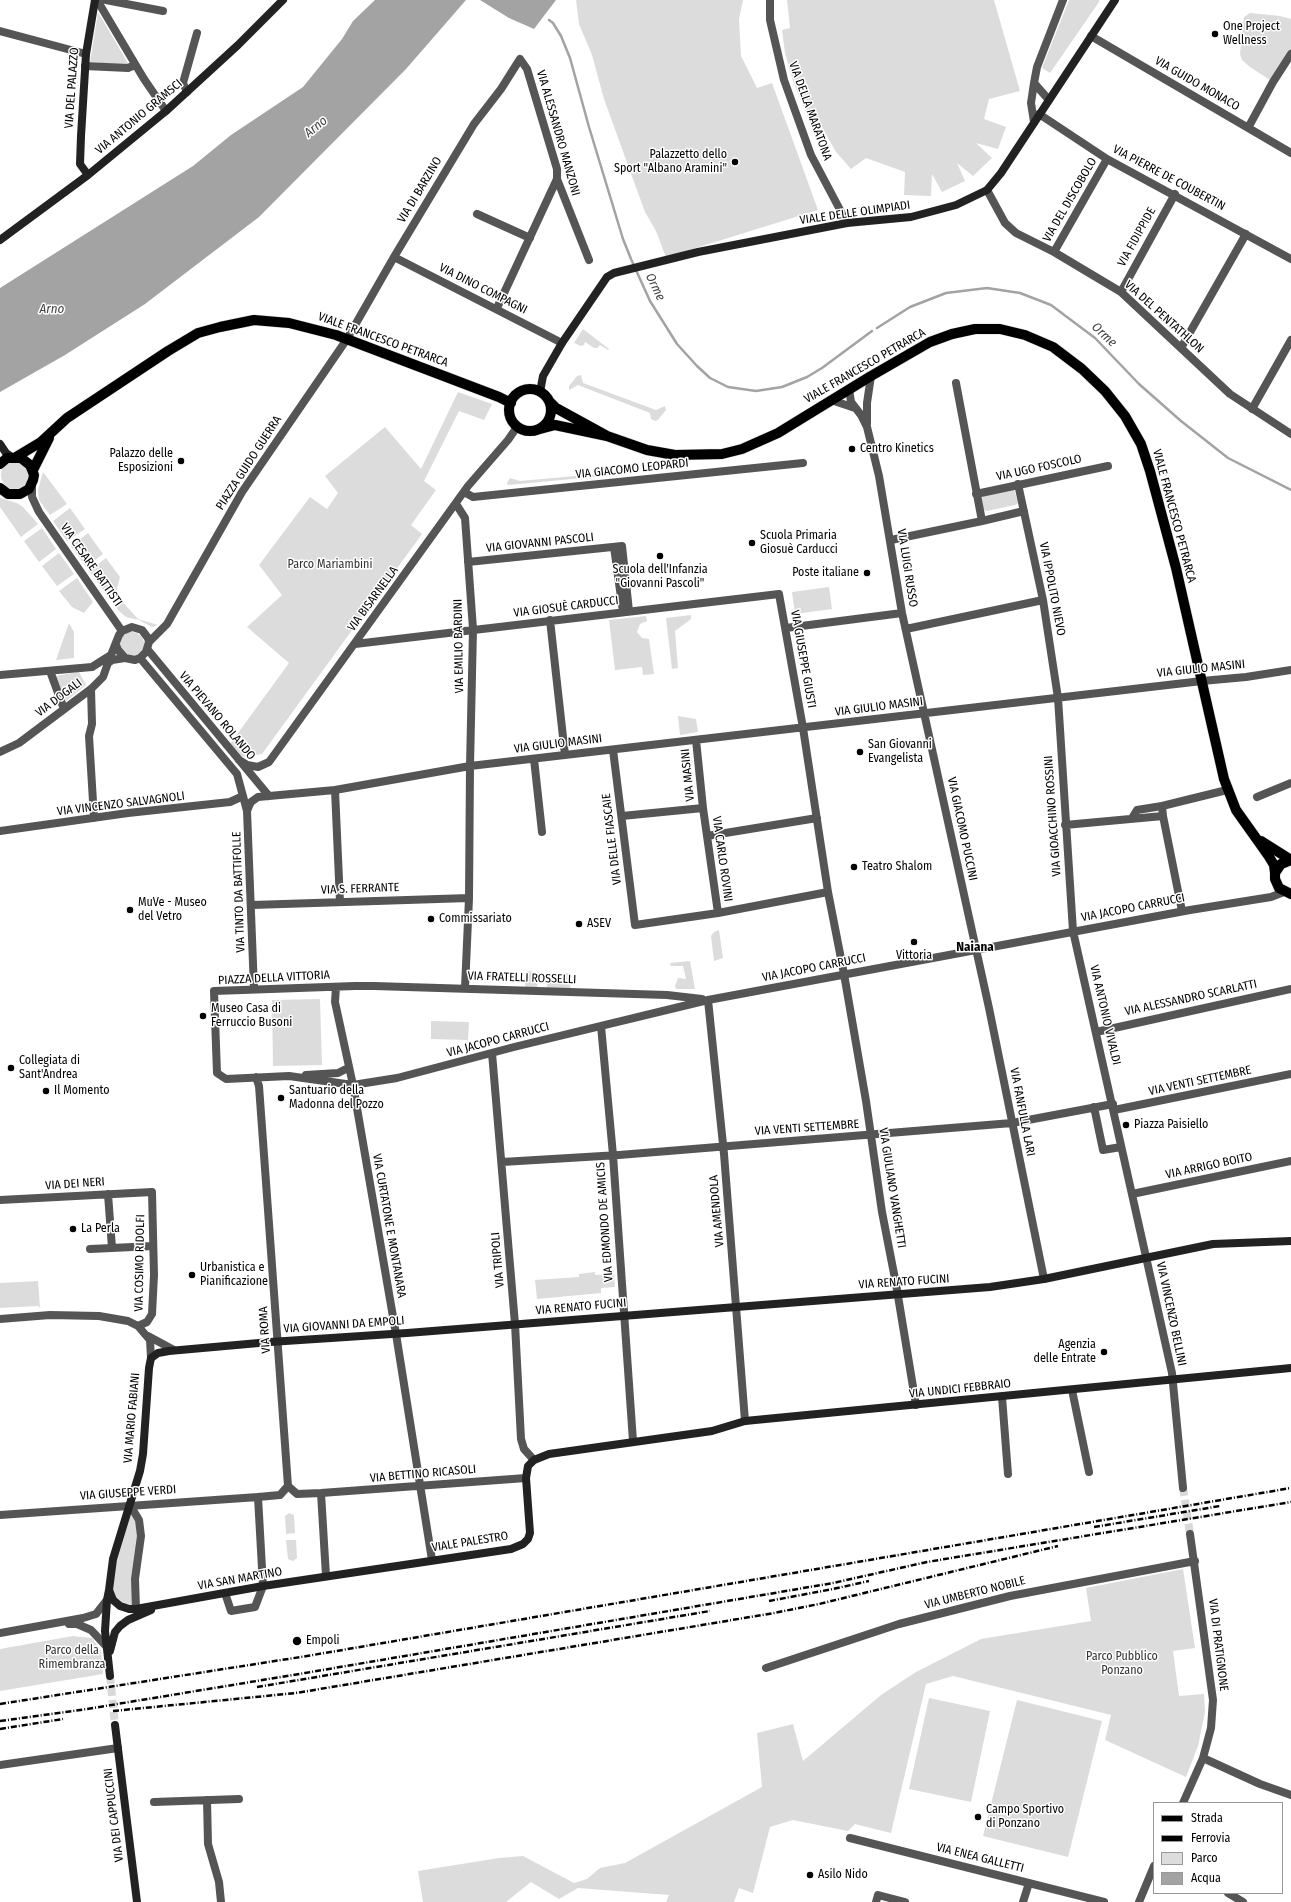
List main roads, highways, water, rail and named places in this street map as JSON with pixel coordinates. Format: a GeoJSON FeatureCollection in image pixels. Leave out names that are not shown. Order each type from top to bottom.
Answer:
{"type":"FeatureCollection","features":[{"type":"Feature","properties":{"kind":"main road","name":"VIA DEL PALAZZO"},"geometry":{"type":"LineString","coordinates":[[88,175],[80,164],[86,54],[96,0]]}},
{"type":"Feature","properties":{"kind":"main road","name":"VIA ANTONIO GRAMSCI"},"geometry":{"type":"LineString","coordinates":[[0,240],[88,175],[166,111],[283,0]]}},
{"type":"Feature","properties":{"kind":"main road","name":"VIALE DELLE OLIMPIADI"},"geometry":{"type":"LineString","coordinates":[[540,392],[543,376],[562,343],[607,277],[614,273],[698,252],[847,223],[911,217],[956,206],[987,190],[1001,174],[1115,0]]}},
{"type":"Feature","properties":{"kind":"main road","name":"VIALE FRANCESCO PETRARCA"},"geometry":{"type":"LineString","coordinates":[[0,464],[7,458],[14,457],[41,442],[68,418],[168,351],[198,334],[220,327],[254,320],[289,323],[314,328],[499,396],[511,403],[510,413],[517,427],[527,431],[555,425],[607,436],[647,450],[675,455],[722,454],[742,449],[778,433],[858,383],[930,342],[952,334],[975,329],[1000,329],[1039,340],[1053,347],[1082,368],[1105,391],[1125,416],[1141,444],[1150,471],[1176,568],[1227,790],[1236,810],[1274,865],[1276,884],[1287,893]]}},
{"type":"Feature","properties":{"kind":"main road"},"geometry":{"type":"LineString","coordinates":[[511,403],[516,396],[523,391],[531,389],[540,392]]}},
{"type":"Feature","properties":{"kind":"main road","name":"VIALE FRANCESCO PETRARCA"},"geometry":{"type":"LineString","coordinates":[[540,392],[556,408],[607,436]]}},
{"type":"Feature","properties":{"kind":"main road"},"geometry":{"type":"LineString","coordinates":[[540,429],[546,425],[551,416],[550,402]]}},
{"type":"Feature","properties":{"kind":"main road","name":"VIALE FRANCESCO PETRARCA"},"geometry":{"type":"LineString","coordinates":[[0,488],[8,494],[14,495],[24,492],[32,485],[33,470],[44,445],[57,428]]}},
{"type":"Feature","properties":{"kind":"main road"},"geometry":{"type":"LineString","coordinates":[[0,444],[8,455],[26,461],[33,470]]}},
{"type":"Feature","properties":{"kind":"main road","name":"VIALE FRANCESCO PETRARCA"},"geometry":{"type":"LineString","coordinates":[[1256,838],[1291,860]]}},
{"type":"Feature","properties":{"kind":"main road"},"geometry":{"type":"LineString","coordinates":[[1275,873],[1281,864],[1291,860]]}},
{"type":"Feature","properties":{"kind":"main road","name":"VIA RENATO FUCINI"},"geometry":{"type":"LineString","coordinates":[[515,1324],[1003,1286],[1213,1244],[1291,1241]]}},
{"type":"Feature","properties":{"kind":"main road","name":"VIA GIOVANNI DA EMPOLI"},"geometry":{"type":"LineString","coordinates":[[151,1358],[158,1353],[174,1350],[515,1324]]}},
{"type":"Feature","properties":{"kind":"main road","name":"VIA MARIO FABIANI"},"geometry":{"type":"LineString","coordinates":[[109,1660],[105,1631],[107,1600],[113,1559],[122,1524],[130,1505],[140,1471],[143,1454],[151,1358]]}},
{"type":"Feature","properties":{"kind":"main road","name":"VIA UNDICI FEBBRAIO"},"geometry":{"type":"LineString","coordinates":[[534,1460],[549,1454],[712,1431],[745,1421],[1291,1368]]}},
{"type":"Feature","properties":{"kind":"main road","name":"VIALE PALESTRO"},"geometry":{"type":"LineString","coordinates":[[326,1576],[511,1549],[523,1544],[528,1539],[530,1527],[526,1478],[528,1466],[534,1460]]}},
{"type":"Feature","properties":{"kind":"main road","name":"VIA SAN MARTINO"},"geometry":{"type":"LineString","coordinates":[[159,1606],[263,1586],[326,1576]]}},
{"type":"Feature","properties":{"kind":"main road"},"geometry":{"type":"LineString","coordinates":[[110,1587],[113,1600],[120,1606],[136,1610],[159,1606]]}},
{"type":"Feature","properties":{"kind":"main road"},"geometry":{"type":"LineString","coordinates":[[110,1676],[109,1660],[111,1643],[115,1632],[128,1620],[159,1606]]}},
{"type":"Feature","properties":{"kind":"main road","name":"VIA DEI CAPPUCCINI"},"geometry":{"type":"LineString","coordinates":[[115,1725],[137,1902]]}},
{"type":"Feature","properties":{"kind":"water","name":"Arno"},"geometry":{"type":"Polygon","coordinates":[[[375,0],[466,0],[406,69],[259,217],[145,304],[65,355],[0,392],[0,288],[193,166],[231,135],[303,87],[342,39],[353,21],[375,0]]]}},
{"type":"Feature","properties":{"kind":"water"},"geometry":{"type":"Polygon","coordinates":[[[480,0],[556,0],[534,29],[509,18],[480,0]]]}},
{"type":"Feature","properties":{"kind":"waterway","name":"Orme"},"geometry":{"type":"LineString","coordinates":[[549,20],[553,23],[561,36],[570,58],[589,127],[623,239],[631,259],[650,301],[677,344],[697,366],[710,378],[728,387],[756,391],[782,387],[807,377],[822,368],[872,331]]}},
{"type":"Feature","properties":{"kind":"waterway","name":"Orme"},"geometry":{"type":"LineString","coordinates":[[877,328],[910,307],[946,293],[987,288],[1020,293],[1051,305],[1095,338],[1139,384],[1181,421],[1228,458],[1291,490]]}},
{"type":"Feature","properties":{"kind":"tunnel"},"geometry":{"type":"LineString","coordinates":[[1183,1488],[1190,1534]]}},
{"type":"Feature","properties":{"kind":"tunnel"},"geometry":{"type":"LineString","coordinates":[[110,1676],[115,1725]]}},
{"type":"Feature","properties":{"kind":"railway"},"geometry":{"type":"LineString","coordinates":[[0,1704],[307,1656],[1291,1488]]}},
{"type":"Feature","properties":{"kind":"railway"},"geometry":{"type":"LineString","coordinates":[[0,1721],[87,1709],[305,1673],[833,1583],[927,1562],[1291,1502]]}},
{"type":"Feature","properties":{"kind":"railway"},"geometry":{"type":"LineString","coordinates":[[1094,1527],[1220,1506]]}},
{"type":"Feature","properties":{"kind":"railway"},"geometry":{"type":"LineString","coordinates":[[113,1711],[296,1693],[774,1613],[819,1604],[1058,1546]]}},
{"type":"Feature","properties":{"kind":"railway"},"geometry":{"type":"LineString","coordinates":[[769,1601],[869,1581]]}},
{"type":"Feature","properties":{"kind":"railway"},"geometry":{"type":"LineString","coordinates":[[257,1687],[710,1611]]}},
{"type":"Feature","properties":{"kind":"railway"},"geometry":{"type":"LineString","coordinates":[[0,1729],[63,1719]]}},
{"type":"Feature","properties":{"kind":"place","name":"One Project Wellness"},"geometry":{"type":"Point","coordinates":[1215,34]}},
{"type":"Feature","properties":{"kind":"place","name":"Palazzetto dello Sport \"Albano Aramini\""},"geometry":{"type":"Point","coordinates":[735,162]}},
{"type":"Feature","properties":{"kind":"place","name":"Centro Kinetics"},"geometry":{"type":"Point","coordinates":[852,449]}},
{"type":"Feature","properties":{"kind":"place","name":"Palazzo delle Esposizioni"},"geometry":{"type":"Point","coordinates":[181,461]}},
{"type":"Feature","properties":{"kind":"place","name":"Scuola Primaria Giosuè Carducci"},"geometry":{"type":"Point","coordinates":[752,543]}},
{"type":"Feature","properties":{"kind":"place","name":"Scuola dell'Infanzia \"Giovanni Pascoli\""},"geometry":{"type":"Point","coordinates":[660,556]}},
{"type":"Feature","properties":{"kind":"place","name":"Poste italiane"},"geometry":{"type":"Point","coordinates":[867,573]}},
{"type":"Feature","properties":{"kind":"place","name":"San Giovanni Evangelista"},"geometry":{"type":"Point","coordinates":[860,752]}},
{"type":"Feature","properties":{"kind":"place","name":"Teatro Shalom"},"geometry":{"type":"Point","coordinates":[854,867]}},
{"type":"Feature","properties":{"kind":"place","name":"MuVe - Museo del Vetro"},"geometry":{"type":"Point","coordinates":[130,910]}},
{"type":"Feature","properties":{"kind":"place","name":"Commissariato"},"geometry":{"type":"Point","coordinates":[431,919]}},
{"type":"Feature","properties":{"kind":"place","name":"ASEV"},"geometry":{"type":"Point","coordinates":[579,924]}},
{"type":"Feature","properties":{"kind":"place","name":"Vittoria"},"geometry":{"type":"Point","coordinates":[914,942]}},
{"type":"Feature","properties":{"kind":"place","name":"Museo Casa di Ferruccio Busoni"},"geometry":{"type":"Point","coordinates":[203,1016]}},
{"type":"Feature","properties":{"kind":"place","name":"Collegiata di Sant'Andrea"},"geometry":{"type":"Point","coordinates":[11,1068]}},
{"type":"Feature","properties":{"kind":"place","name":"Il Momento"},"geometry":{"type":"Point","coordinates":[46,1091]}},
{"type":"Feature","properties":{"kind":"place","name":"Santuario della Madonna del Pozzo"},"geometry":{"type":"Point","coordinates":[281,1098]}},
{"type":"Feature","properties":{"kind":"place","name":"Piazza Paisiello"},"geometry":{"type":"Point","coordinates":[1126,1125]}},
{"type":"Feature","properties":{"kind":"place","name":"La Perla"},"geometry":{"type":"Point","coordinates":[73,1229]}},
{"type":"Feature","properties":{"kind":"place","name":"Urbanistica e Pianificazione"},"geometry":{"type":"Point","coordinates":[192,1275]}},
{"type":"Feature","properties":{"kind":"place","name":"Agenzia delle Entrate"},"geometry":{"type":"Point","coordinates":[1104,1352]}},
{"type":"Feature","properties":{"kind":"place","name":"Empoli"},"geometry":{"type":"Point","coordinates":[297,1641]}},
{"type":"Feature","properties":{"kind":"place","name":"Campo Sportivo di Ponzano"},"geometry":{"type":"Point","coordinates":[978,1817]}},
{"type":"Feature","properties":{"kind":"place","name":"Asilo Nido"},"geometry":{"type":"Point","coordinates":[810,1875]}},
{"type":"Feature","properties":{"kind":"district","name":"Naiana"},"geometry":{"type":"Point","coordinates":[975,947]}},
{"type":"Feature","properties":{"kind":"park label","name":"Parco Mariambini"},"geometry":{"type":"Point","coordinates":[330,565]}},
{"type":"Feature","properties":{"kind":"park label","name":"Parco della Rimembranza"},"geometry":{"type":"Point","coordinates":[72,1658]}},
{"type":"Feature","properties":{"kind":"park label","name":"Parco Pubblico Ponzano"},"geometry":{"type":"Point","coordinates":[1122,1664]}}]}
